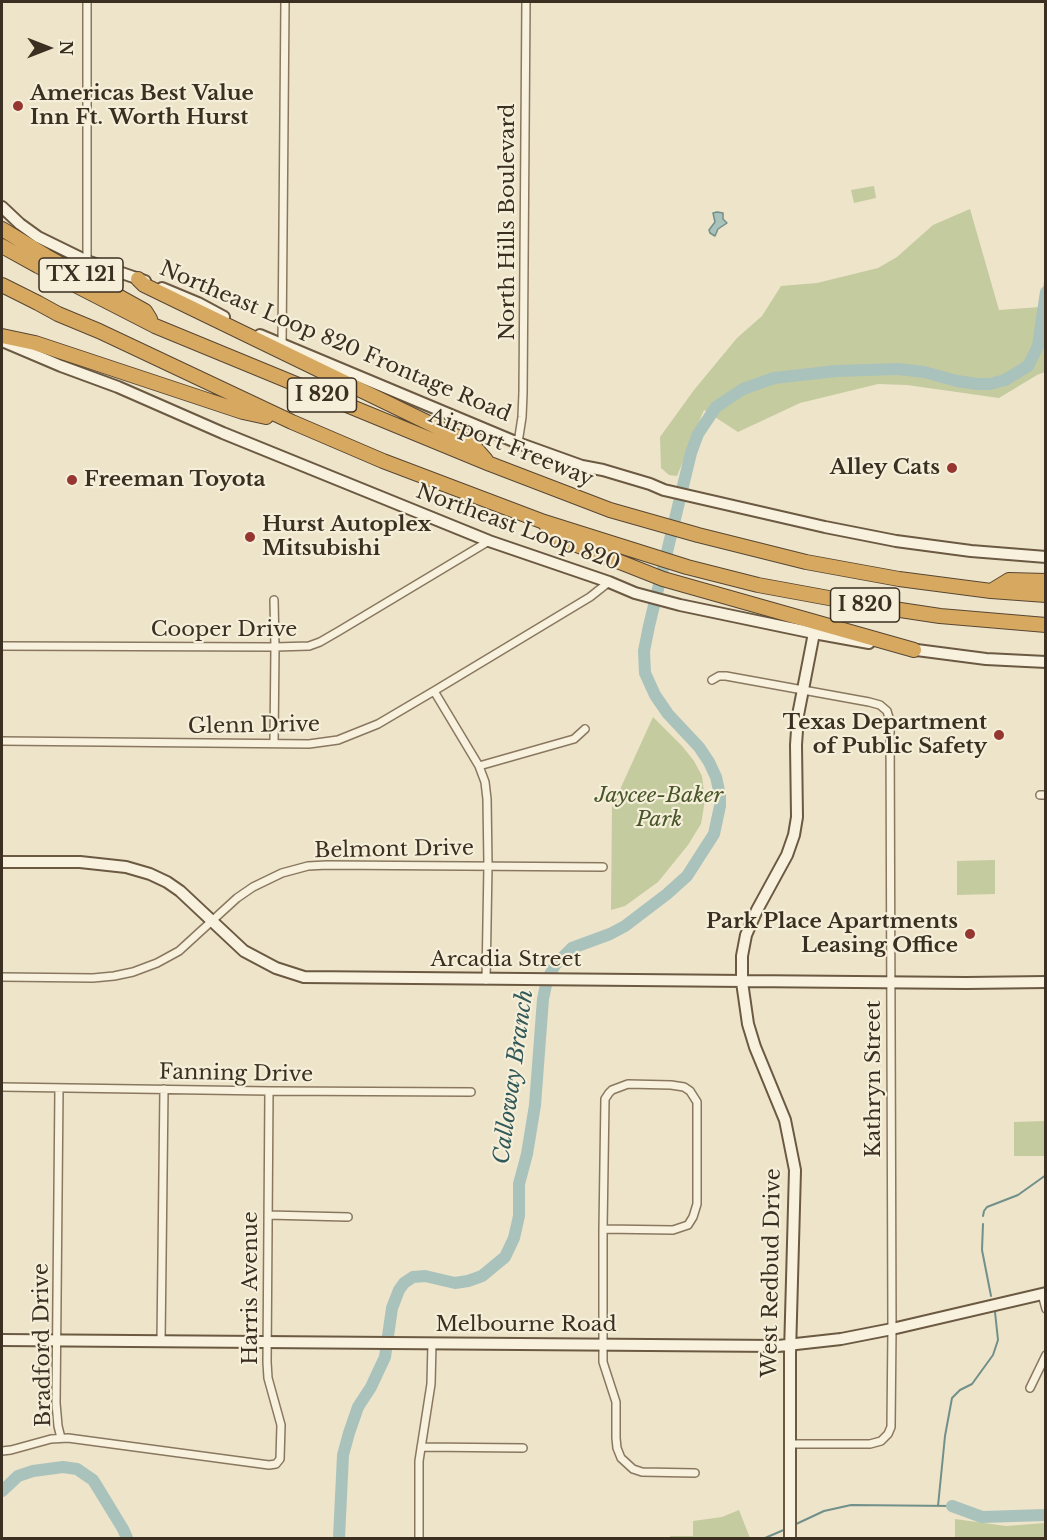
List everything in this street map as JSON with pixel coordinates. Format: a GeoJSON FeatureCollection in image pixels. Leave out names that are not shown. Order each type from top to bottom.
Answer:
{"type":"FeatureCollection","features":[{"type":"Feature","properties":{"kind":"highway","name":"Airport Freeway"},"geometry":{"type":"LineString","coordinates":[[2,229],[145,311],[155,326],[490,464],[610,510],[806,562],[899,579],[991,591],[1046,595]]}},
{"type":"Feature","properties":{"kind":"highway","name":"I 820"},"geometry":{"type":"LineString","coordinates":[[2,246],[155,326]]}},
{"type":"Feature","properties":{"kind":"highway"},"geometry":{"type":"LineString","coordinates":[[138,279],[154,290],[472,444],[490,464]]}},
{"type":"Feature","properties":{"kind":"highway","name":"TX 121"},"geometry":{"type":"LineString","coordinates":[[2,285],[58,314]]}},
{"type":"Feature","properties":{"kind":"highway","name":"I 820"},"geometry":{"type":"LineString","coordinates":[[2,294],[99,331],[292,422],[383,461],[544,522],[644,554],[758,585],[867,605],[940,616],[1046,625]]}},
{"type":"Feature","properties":{"kind":"highway"},"geometry":{"type":"LineString","coordinates":[[2,336],[35,343],[243,412],[292,422]]}},
{"type":"Feature","properties":{"kind":"highway"},"geometry":{"type":"LineString","coordinates":[[544,522],[554,536],[640,571],[685,586],[914,650]]}},
{"type":"Feature","properties":{"kind":"highway"},"geometry":{"type":"LineString","coordinates":[[991,591],[1009,580],[1046,581]]}},
{"type":"Feature","properties":{"kind":"street"},"geometry":{"type":"LineString","coordinates":[[87,2],[87,261]]}},
{"type":"Feature","properties":{"kind":"street"},"geometry":{"type":"LineString","coordinates":[[282,344],[285,2]]}},
{"type":"Feature","properties":{"kind":"street","name":"North Hills Boulevard"},"geometry":{"type":"LineString","coordinates":[[518,443],[523,393],[526,2]]}},
{"type":"Feature","properties":{"kind":"street","name":"Northeast Loop 820 Frontage Road"},"geometry":{"type":"LineString","coordinates":[[2,207],[38,237],[87,261],[179,294],[282,344],[518,443],[582,466],[708,501],[896,541],[971,551],[1046,556]]}},
{"type":"Feature","properties":{"kind":"street","name":"Northeast Loop 820"},"geometry":{"type":"LineString","coordinates":[[2,341],[489,541],[635,593],[680,605],[814,633],[914,650],[986,659],[1046,662]]}},
{"type":"Feature","properties":{"kind":"street","name":"Cooper Drive"},"geometry":{"type":"LineString","coordinates":[[2,646],[309,646],[320,642],[489,541]]}},
{"type":"Feature","properties":{"kind":"street","name":"Glenn Drive"},"geometry":{"type":"LineString","coordinates":[[2,741],[309,744],[338,740],[378,723],[435,691],[590,597],[609,582]]}},
{"type":"Feature","properties":{"kind":"street"},"geometry":{"type":"LineString","coordinates":[[274,600],[274,743]]}},
{"type":"Feature","properties":{"kind":"street","name":"West Redbud Drive"},"geometry":{"type":"LineString","coordinates":[[790,1539],[790,1344],[795,1170],[785,1120],[748,1024],[742,982],[742,956],[746,935],[787,855],[794,835],[797,817],[798,715],[814,633]]}},
{"type":"Feature","properties":{"kind":"street"},"geometry":{"type":"LineString","coordinates":[[712,680],[719,676],[726,676],[803,689]]}},
{"type":"Feature","properties":{"kind":"street","name":"Kathryn Street"},"geometry":{"type":"LineString","coordinates":[[790,1444],[870,1444],[881,1441],[888,1434],[892,1416],[890,722],[887,711],[880,705],[803,689]]}},
{"type":"Feature","properties":{"kind":"street"},"geometry":{"type":"LineString","coordinates":[[435,691],[479,766],[485,782],[488,866],[486,980]]}},
{"type":"Feature","properties":{"kind":"street"},"geometry":{"type":"LineString","coordinates":[[479,766],[574,739],[585,729]]}},
{"type":"Feature","properties":{"kind":"street","name":"Arcadia Street"},"geometry":{"type":"LineString","coordinates":[[2,862],[80,862],[126,867],[150,874],[167,882],[189,898],[244,951],[276,968],[304,977],[966,984],[1046,982]]}},
{"type":"Feature","properties":{"kind":"street","name":"Belmont Drive"},"geometry":{"type":"LineString","coordinates":[[2,977],[93,978],[133,972],[179,951],[237,898],[253,887],[282,873],[308,866],[603,867]]}},
{"type":"Feature","properties":{"kind":"street"},"geometry":{"type":"LineString","coordinates":[[603,1229],[678,1229],[688,1225],[693,1217],[696,1209],[697,1108],[694,1096],[684,1087],[628,1084],[612,1090],[605,1100],[603,1229],[603,1362],[616,1402],[616,1438],[621,1458],[633,1469],[642,1472],[695,1473]]}},
{"type":"Feature","properties":{"kind":"street","name":"Fanning Drive"},"geometry":{"type":"LineString","coordinates":[[2,1087],[471,1092]]}},
{"type":"Feature","properties":{"kind":"street","name":"Bradford Drive"},"geometry":{"type":"LineString","coordinates":[[59,1088],[56,1410],[61,1438],[259,1464]]}},
{"type":"Feature","properties":{"kind":"street"},"geometry":{"type":"LineString","coordinates":[[161,1342],[164,1089]]}},
{"type":"Feature","properties":{"kind":"street","name":"Harris Avenue"},"geometry":{"type":"LineString","coordinates":[[259,1464],[276,1464],[281,1453],[281,1425],[268,1378],[266,1343],[269,1091]]}},
{"type":"Feature","properties":{"kind":"street"},"geometry":{"type":"LineString","coordinates":[[268,1215],[348,1217]]}},
{"type":"Feature","properties":{"kind":"street"},"geometry":{"type":"LineString","coordinates":[[1044,1293],[1046,1309]]}},
{"type":"Feature","properties":{"kind":"street","name":"Melbourne Road"},"geometry":{"type":"LineString","coordinates":[[2,1340],[778,1346],[841,1339],[892,1329],[1044,1293]]}},
{"type":"Feature","properties":{"kind":"street"},"geometry":{"type":"LineString","coordinates":[[419,1539],[418,1477],[430,1384],[432,1343]]}},
{"type":"Feature","properties":{"kind":"street"},"geometry":{"type":"LineString","coordinates":[[1030,1388],[1046,1355]]}},
{"type":"Feature","properties":{"kind":"street"},"geometry":{"type":"LineString","coordinates":[[2,1450],[61,1438]]}},
{"type":"Feature","properties":{"kind":"street"},"geometry":{"type":"LineString","coordinates":[[421,1447],[523,1448]]}},
{"type":"Feature","properties":{"kind":"green space"},"geometry":{"type":"Polygon","coordinates":[[[874,186],[876,198],[854,203],[851,190],[874,186]]]}},
{"type":"Feature","properties":{"kind":"green space"},"geometry":{"type":"Polygon","coordinates":[[[970,209],[999,310],[1040,307],[1045,275],[1045,372],[999,398],[907,385],[878,384],[800,403],[738,432],[704,410],[677,476],[669,475],[661,468],[660,437],[694,390],[737,338],[762,316],[781,286],[817,283],[878,268],[897,257],[933,225],[970,209]]]}},
{"type":"Feature","properties":{"kind":"green space","name":"Jaycee-Baker Park"},"geometry":{"type":"Polygon","coordinates":[[[653,717],[682,746],[702,776],[705,800],[701,824],[688,845],[658,882],[625,906],[611,910],[612,807],[653,717]]]}},
{"type":"Feature","properties":{"kind":"green space"},"geometry":{"type":"Polygon","coordinates":[[[995,860],[995,894],[957,895],[957,861],[995,860]]]}},
{"type":"Feature","properties":{"kind":"green space"},"geometry":{"type":"Polygon","coordinates":[[[1045,1121],[1045,1156],[1014,1156],[1014,1122],[1045,1121]]]}},
{"type":"Feature","properties":{"kind":"green space"},"geometry":{"type":"Polygon","coordinates":[[[739,1510],[750,1538],[670,1538],[670,1536],[693,1536],[693,1521],[722,1517],[739,1510]]]}},
{"type":"Feature","properties":{"kind":"green space"},"geometry":{"type":"Polygon","coordinates":[[[955,1519],[1006,1526],[1045,1523],[1045,1538],[955,1538],[955,1519]]]}},
{"type":"Feature","properties":{"kind":"water"},"geometry":{"type":"Polygon","coordinates":[[[713,213],[723,213],[723,219],[727,223],[718,229],[715,236],[709,230],[715,222],[713,213]]]}},
{"type":"Feature","properties":{"kind":"waterway","name":"Calloway Branch"},"geometry":{"type":"LineString","coordinates":[[339,1538],[343,1455],[358,1407],[371,1387],[385,1357],[392,1308],[399,1290],[413,1277],[425,1276],[455,1283],[482,1276],[505,1257],[514,1238],[519,1216],[519,1184],[527,1154],[535,1105],[543,999],[547,980],[555,965],[572,948],[625,926],[667,894],[687,876],[714,834],[720,806],[716,777],[699,747],[668,714],[655,695],[645,673],[644,651],[691,453],[698,434],[716,407],[743,389],[774,378],[836,371],[898,369],[924,372],[977,384],[990,384],[1005,380],[1028,366],[1038,346],[1046,292]]}},
{"type":"Feature","properties":{"kind":"waterway"},"geometry":{"type":"LineString","coordinates":[[983,1216],[987,1207],[1018,1195],[1046,1175]]}},
{"type":"Feature","properties":{"kind":"waterway"},"geometry":{"type":"LineString","coordinates":[[983,1224],[982,1250],[991,1296]]}},
{"type":"Feature","properties":{"kind":"waterway"},"geometry":{"type":"LineString","coordinates":[[938,1506],[945,1436],[952,1398],[960,1390],[972,1384],[993,1355],[998,1340],[995,1312]]}},
{"type":"Feature","properties":{"kind":"waterway","name":"Calloway Branch"},"geometry":{"type":"LineString","coordinates":[[2,1491],[18,1476],[33,1471],[63,1467],[77,1469],[93,1480],[127,1538]]}},
{"type":"Feature","properties":{"kind":"waterway"},"geometry":{"type":"LineString","coordinates":[[794,1525],[824,1511],[851,1505],[952,1506]]}},
{"type":"Feature","properties":{"kind":"waterway"},"geometry":{"type":"LineString","coordinates":[[952,1506],[982,1517],[1046,1515]]}},
{"type":"Feature","properties":{"kind":"waterway"},"geometry":{"type":"LineString","coordinates":[[765,1538],[786,1529]]}},
{"type":"Feature","properties":{"kind":"place","name":"Americas Best Value Inn Ft. Worth Hurst"},"geometry":{"type":"Point","coordinates":[18,106]}},
{"type":"Feature","properties":{"kind":"place","name":"Alley Cats"},"geometry":{"type":"Point","coordinates":[952,468]}},
{"type":"Feature","properties":{"kind":"place","name":"Freeman Toyota"},"geometry":{"type":"Point","coordinates":[72,480]}},
{"type":"Feature","properties":{"kind":"place","name":"Hurst Autoplex Mitsubishi"},"geometry":{"type":"Point","coordinates":[250,537]}},
{"type":"Feature","properties":{"kind":"place","name":"Texas Department of Public Safety"},"geometry":{"type":"Point","coordinates":[999,735]}},
{"type":"Feature","properties":{"kind":"place","name":"Park Place Apartments Leasing Office"},"geometry":{"type":"Point","coordinates":[970,934]}}]}
